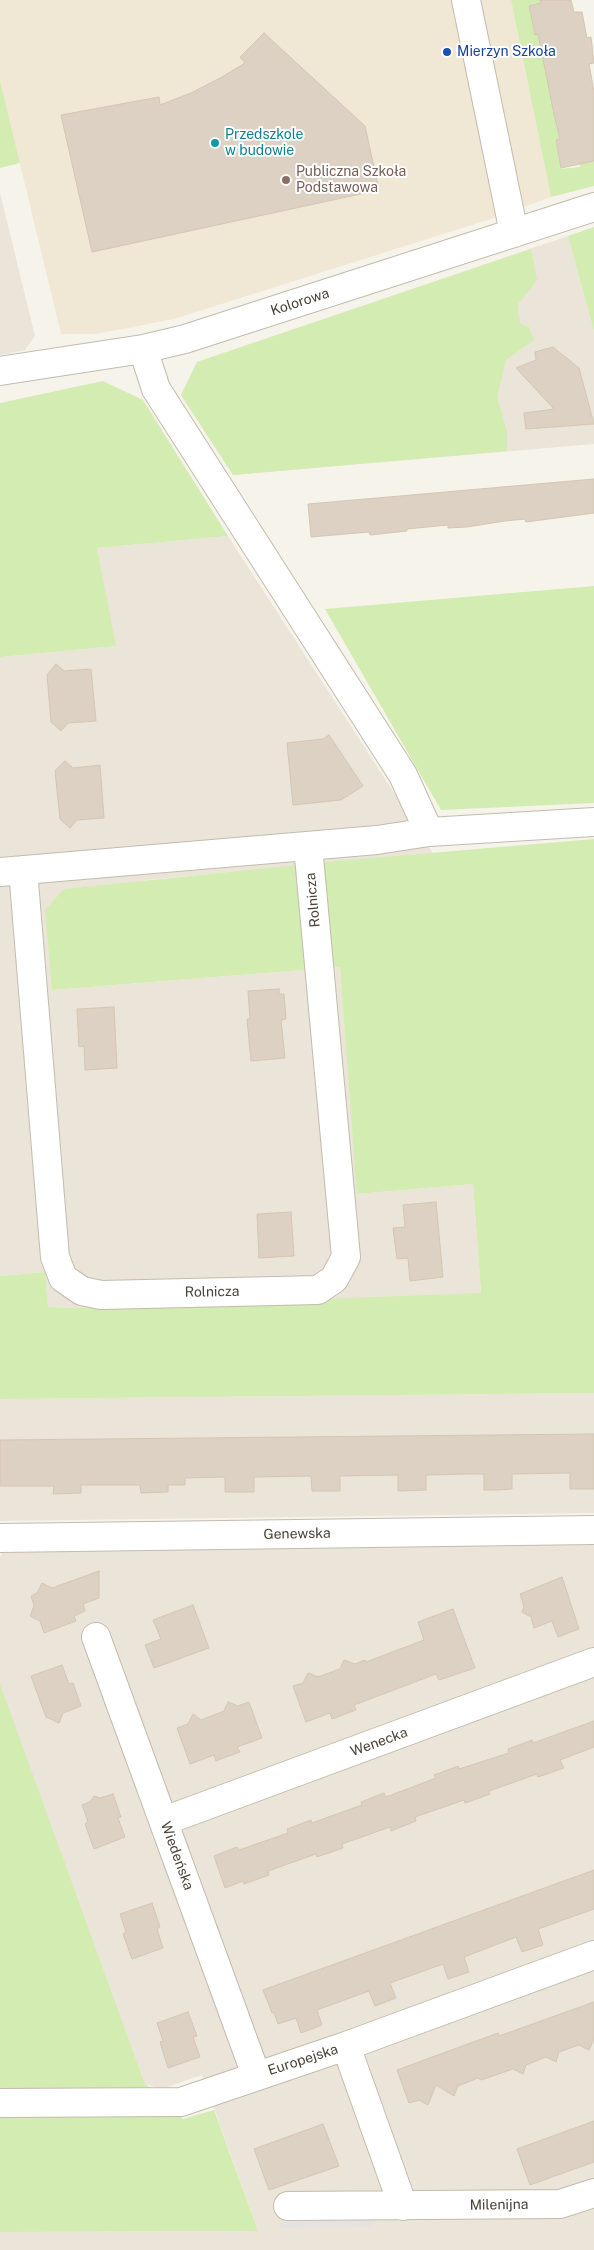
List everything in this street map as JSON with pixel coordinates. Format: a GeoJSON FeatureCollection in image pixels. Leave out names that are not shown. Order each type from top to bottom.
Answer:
{"type":"FeatureCollection","features":[{"type":"Feature","properties":{"kind":"street"},"geometry":{"type":"LineString","coordinates":[[466,0],[514,234]]}},
{"type":"Feature","properties":{"kind":"street","name":"Kolorowa"},"geometry":{"type":"LineString","coordinates":[[0,371],[143,349],[185,339],[594,207]]}},
{"type":"Feature","properties":{"kind":"street"},"geometry":{"type":"LineString","coordinates":[[143,349],[156,389],[403,775],[429,832]]}},
{"type":"Feature","properties":{"kind":"street","name":"Rolnicza"},"geometry":{"type":"LineString","coordinates":[[308,846],[346,1257],[334,1279],[318,1290],[101,1294],[82,1291],[63,1278],[55,1257],[11,871],[377,840],[429,832],[594,822]]}},
{"type":"Feature","properties":{"kind":"street","name":"Genewska"},"geometry":{"type":"LineString","coordinates":[[0,1538],[594,1530]]}},
{"type":"Feature","properties":{"kind":"street","name":"Wiedeńska"},"geometry":{"type":"LineString","coordinates":[[96,1637],[256,2075]]}},
{"type":"Feature","properties":{"kind":"street","name":"Wenecka"},"geometry":{"type":"LineString","coordinates":[[164,1821],[594,1662]]}},
{"type":"Feature","properties":{"kind":"street","name":"Europejska"},"geometry":{"type":"LineString","coordinates":[[0,2103],[180,2102],[346,2046],[594,1954]]}},
{"type":"Feature","properties":{"kind":"street"},"geometry":{"type":"LineString","coordinates":[[346,2046],[403,2206]]}},
{"type":"Feature","properties":{"kind":"street","name":"Milenijna"},"geometry":{"type":"LineString","coordinates":[[288,2206],[560,2204],[594,2193]]}},
{"type":"Feature","properties":{"kind":"shaded area","name":"Publiczna Szkoła Podstawowa"},"geometry":{"type":"Polygon","coordinates":[[[0,0],[511,0],[551,197],[497,217],[174,319],[96,334],[61,334],[0,81],[0,0]]]}},
{"type":"Feature","properties":{"kind":"shaded area"},"geometry":{"type":"Polygon","coordinates":[[[0,193],[35,336],[25,350],[0,355],[0,193]]]}},
{"type":"Feature","properties":{"kind":"shaded area"},"geometry":{"type":"Polygon","coordinates":[[[568,236],[594,332],[594,444],[233,475],[181,395],[197,362],[568,236]]]}},
{"type":"Feature","properties":{"kind":"shaded area"},"geometry":{"type":"Polygon","coordinates":[[[228,536],[433,853],[146,880],[53,990],[340,967],[358,1194],[473,1184],[481,1294],[81,1308],[48,1307],[45,1272],[0,1276],[0,657],[115,646],[97,548],[228,536]]]}},
{"type":"Feature","properties":{"kind":"shaded area"},"geometry":{"type":"Polygon","coordinates":[[[594,1393],[594,1513],[0,1521],[0,1399],[594,1393]]]}},
{"type":"Feature","properties":{"kind":"shaded area"},"geometry":{"type":"Polygon","coordinates":[[[594,1545],[594,2250],[0,2250],[0,2232],[258,2231],[202,2075],[161,2089],[143,2083],[0,1687],[0,1557],[3,1551],[594,1545]]]}},
{"type":"Feature","properties":{"kind":"shaded area"},"geometry":{"type":"Polygon","coordinates":[[[288,2214],[380,2214],[372,2227],[279,2228],[288,2214]]]}},
{"type":"Feature","properties":{"kind":"green space"},"geometry":{"type":"Polygon","coordinates":[[[511,0],[540,0],[541,3],[529,6],[535,34],[539,34],[560,139],[556,140],[561,169],[580,167],[580,164],[594,161],[594,186],[551,197],[511,0]]]}},
{"type":"Feature","properties":{"kind":"green space"},"geometry":{"type":"Polygon","coordinates":[[[0,81],[20,163],[0,168],[0,81]]]}},
{"type":"Feature","properties":{"kind":"green space"},"geometry":{"type":"Polygon","coordinates":[[[594,227],[594,332],[568,236],[594,227]]]}},
{"type":"Feature","properties":{"kind":"green space"},"geometry":{"type":"Polygon","coordinates":[[[531,249],[537,280],[518,304],[518,314],[521,324],[529,327],[534,340],[506,360],[497,397],[507,431],[507,451],[233,475],[181,395],[197,362],[531,249]]]}},
{"type":"Feature","properties":{"kind":"green space"},"geometry":{"type":"Polygon","coordinates":[[[103,381],[143,400],[228,536],[97,548],[116,646],[0,657],[0,403],[103,381]]]}},
{"type":"Feature","properties":{"kind":"green space"},"geometry":{"type":"Polygon","coordinates":[[[594,586],[594,803],[441,810],[325,609],[594,586]]]}},
{"type":"Feature","properties":{"kind":"green space"},"geometry":{"type":"Polygon","coordinates":[[[594,839],[594,1393],[0,1399],[0,1276],[45,1272],[48,1307],[81,1308],[481,1293],[473,1184],[357,1194],[340,967],[52,990],[45,910],[64,889],[326,862],[594,839]]]}},
{"type":"Feature","properties":{"kind":"green space"},"geometry":{"type":"Polygon","coordinates":[[[0,1684],[144,2082],[183,2119],[214,2110],[258,2231],[0,2232],[0,1684]]]}},
{"type":"Feature","properties":{"kind":"building"},"geometry":{"type":"Polygon","coordinates":[[[540,0],[571,0],[574,12],[582,12],[587,38],[591,37],[594,63],[589,64],[594,91],[594,161],[561,168],[556,140],[560,139],[538,34],[535,35],[529,6],[541,3],[540,0]]]}},
{"type":"Feature","properties":{"kind":"building","name":"Przedszkole w budowie"},"geometry":{"type":"Polygon","coordinates":[[[264,33],[365,126],[379,190],[92,252],[61,115],[159,97],[160,105],[191,93],[245,63],[240,57],[264,33]]]}},
{"type":"Feature","properties":{"kind":"building"},"geometry":{"type":"Polygon","coordinates":[[[553,347],[579,368],[594,424],[526,429],[524,413],[554,409],[516,368],[536,360],[535,352],[553,347]]]}},
{"type":"Feature","properties":{"kind":"building"},"geometry":{"type":"Polygon","coordinates":[[[594,479],[594,513],[526,522],[525,519],[467,527],[448,528],[448,525],[370,535],[369,532],[311,537],[308,504],[594,479]]]}},
{"type":"Feature","properties":{"kind":"building"},"geometry":{"type":"Polygon","coordinates":[[[56,664],[64,671],[91,669],[96,721],[68,723],[61,731],[51,722],[47,675],[56,664]]]}},
{"type":"Feature","properties":{"kind":"building"},"geometry":{"type":"Polygon","coordinates":[[[329,735],[363,786],[341,800],[293,805],[287,743],[323,739],[329,735]]]}},
{"type":"Feature","properties":{"kind":"building"},"geometry":{"type":"Polygon","coordinates":[[[65,761],[73,768],[100,765],[104,818],[77,820],[70,828],[60,819],[55,771],[65,761]]]}},
{"type":"Feature","properties":{"kind":"building"},"geometry":{"type":"Polygon","coordinates":[[[279,989],[279,994],[284,994],[286,1019],[281,1020],[285,1058],[251,1061],[247,1019],[250,1019],[248,991],[279,989]]]}},
{"type":"Feature","properties":{"kind":"building"},"geometry":{"type":"Polygon","coordinates":[[[114,1007],[117,1068],[85,1070],[84,1046],[79,1047],[77,1009],[114,1007]]]}},
{"type":"Feature","properties":{"kind":"building"},"geometry":{"type":"Polygon","coordinates":[[[436,1202],[443,1277],[410,1281],[408,1258],[397,1259],[393,1228],[405,1227],[403,1205],[436,1202]]]}},
{"type":"Feature","properties":{"kind":"building"},"geometry":{"type":"Polygon","coordinates":[[[291,1212],[294,1256],[259,1258],[257,1214],[291,1212]]]}},
{"type":"Feature","properties":{"kind":"building"},"geometry":{"type":"Polygon","coordinates":[[[594,1434],[594,1489],[570,1489],[570,1473],[512,1474],[512,1489],[498,1490],[484,1490],[484,1474],[426,1475],[426,1490],[398,1491],[398,1475],[340,1476],[340,1491],[312,1491],[311,1476],[254,1477],[254,1492],[225,1492],[225,1477],[185,1478],[185,1485],[168,1485],[168,1492],[141,1493],[140,1485],[81,1485],[81,1493],[53,1494],[54,1486],[0,1486],[0,1440],[594,1434]]]}},
{"type":"Feature","properties":{"kind":"building"},"geometry":{"type":"Polygon","coordinates":[[[99,1571],[99,1598],[83,1604],[85,1611],[74,1616],[76,1621],[44,1633],[40,1621],[30,1616],[34,1606],[31,1596],[37,1593],[42,1583],[52,1588],[99,1571]]]}},
{"type":"Feature","properties":{"kind":"building"},"geometry":{"type":"Polygon","coordinates":[[[562,1577],[579,1629],[558,1637],[552,1621],[534,1628],[531,1617],[522,1612],[524,1607],[520,1594],[562,1577]]]}},
{"type":"Feature","properties":{"kind":"building"},"geometry":{"type":"Polygon","coordinates":[[[193,1605],[209,1648],[154,1668],[145,1645],[161,1639],[153,1620],[193,1605]]]}},
{"type":"Feature","properties":{"kind":"building"},"geometry":{"type":"Polygon","coordinates":[[[453,1609],[475,1668],[439,1680],[436,1674],[354,1705],[356,1710],[332,1719],[330,1713],[306,1722],[293,1686],[303,1683],[308,1673],[318,1677],[340,1669],[344,1660],[355,1664],[365,1660],[366,1662],[424,1640],[418,1622],[453,1609]]]}},
{"type":"Feature","properties":{"kind":"building"},"geometry":{"type":"Polygon","coordinates":[[[62,1665],[69,1684],[73,1683],[81,1706],[63,1713],[59,1723],[46,1717],[31,1676],[62,1665]]]}},
{"type":"Feature","properties":{"kind":"building"},"geometry":{"type":"Polygon","coordinates":[[[228,1702],[238,1706],[249,1702],[262,1738],[237,1747],[240,1752],[216,1761],[214,1755],[190,1764],[177,1728],[188,1724],[193,1714],[201,1720],[224,1711],[228,1702]]]}},
{"type":"Feature","properties":{"kind":"building"},"geometry":{"type":"Polygon","coordinates":[[[594,1721],[594,1747],[560,1760],[564,1768],[538,1777],[537,1774],[489,1791],[490,1794],[465,1803],[464,1800],[415,1817],[416,1821],[391,1831],[390,1827],[342,1844],[343,1848],[317,1857],[316,1854],[268,1871],[269,1875],[244,1884],[243,1881],[225,1888],[214,1856],[237,1847],[239,1850],[288,1833],[287,1829],[311,1820],[312,1823],[362,1805],[361,1802],[384,1793],[386,1797],[436,1778],[434,1775],[458,1766],[459,1769],[509,1753],[508,1749],[532,1740],[533,1743],[594,1721]]]}},
{"type":"Feature","properties":{"kind":"building"},"geometry":{"type":"Polygon","coordinates":[[[113,1794],[121,1817],[118,1818],[125,1837],[94,1849],[85,1824],[88,1822],[82,1805],[91,1801],[94,1796],[100,1798],[113,1794]]]}},
{"type":"Feature","properties":{"kind":"building"},"geometry":{"type":"Polygon","coordinates":[[[594,1870],[594,1909],[538,1929],[543,1945],[522,1952],[516,1937],[464,1957],[469,1972],[448,1979],[443,1964],[390,1983],[396,1998],[375,2006],[369,1991],[317,2010],[322,2025],[301,2033],[296,2018],[278,2024],[274,2012],[272,2013],[263,1990],[594,1870]]]}},
{"type":"Feature","properties":{"kind":"building"},"geometry":{"type":"Polygon","coordinates":[[[152,1903],[160,1927],[157,1929],[163,1948],[132,1959],[123,1934],[126,1932],[120,1914],[152,1903]]]}},
{"type":"Feature","properties":{"kind":"building"},"geometry":{"type":"Polygon","coordinates":[[[594,2002],[594,2039],[589,2050],[579,2045],[559,2052],[556,2062],[546,2057],[526,2065],[523,2074],[513,2069],[481,2080],[478,2078],[458,2086],[454,2096],[436,2085],[428,2105],[419,2100],[409,2103],[397,2070],[498,2033],[499,2036],[594,2002]]]}},
{"type":"Feature","properties":{"kind":"building"},"geometry":{"type":"Polygon","coordinates":[[[188,2012],[197,2036],[193,2037],[200,2057],[168,2068],[160,2042],[163,2041],[157,2023],[188,2012]]]}},
{"type":"Feature","properties":{"kind":"building"},"geometry":{"type":"Polygon","coordinates":[[[594,2121],[594,2162],[530,2185],[517,2149],[594,2121]]]}},
{"type":"Feature","properties":{"kind":"building"},"geometry":{"type":"Polygon","coordinates":[[[323,2124],[339,2166],[269,2190],[254,2149],[323,2124]]]}},
{"type":"Feature","properties":{"kind":"place","name":"Mierzyn Szkoła"},"geometry":{"type":"Point","coordinates":[447,52]}},
{"type":"Feature","properties":{"kind":"place","name":"Przedszkole w budowie"},"geometry":{"type":"Point","coordinates":[215,143]}},
{"type":"Feature","properties":{"kind":"place","name":"Publiczna Szkoła Podstawowa"},"geometry":{"type":"Point","coordinates":[286,180]}}]}
